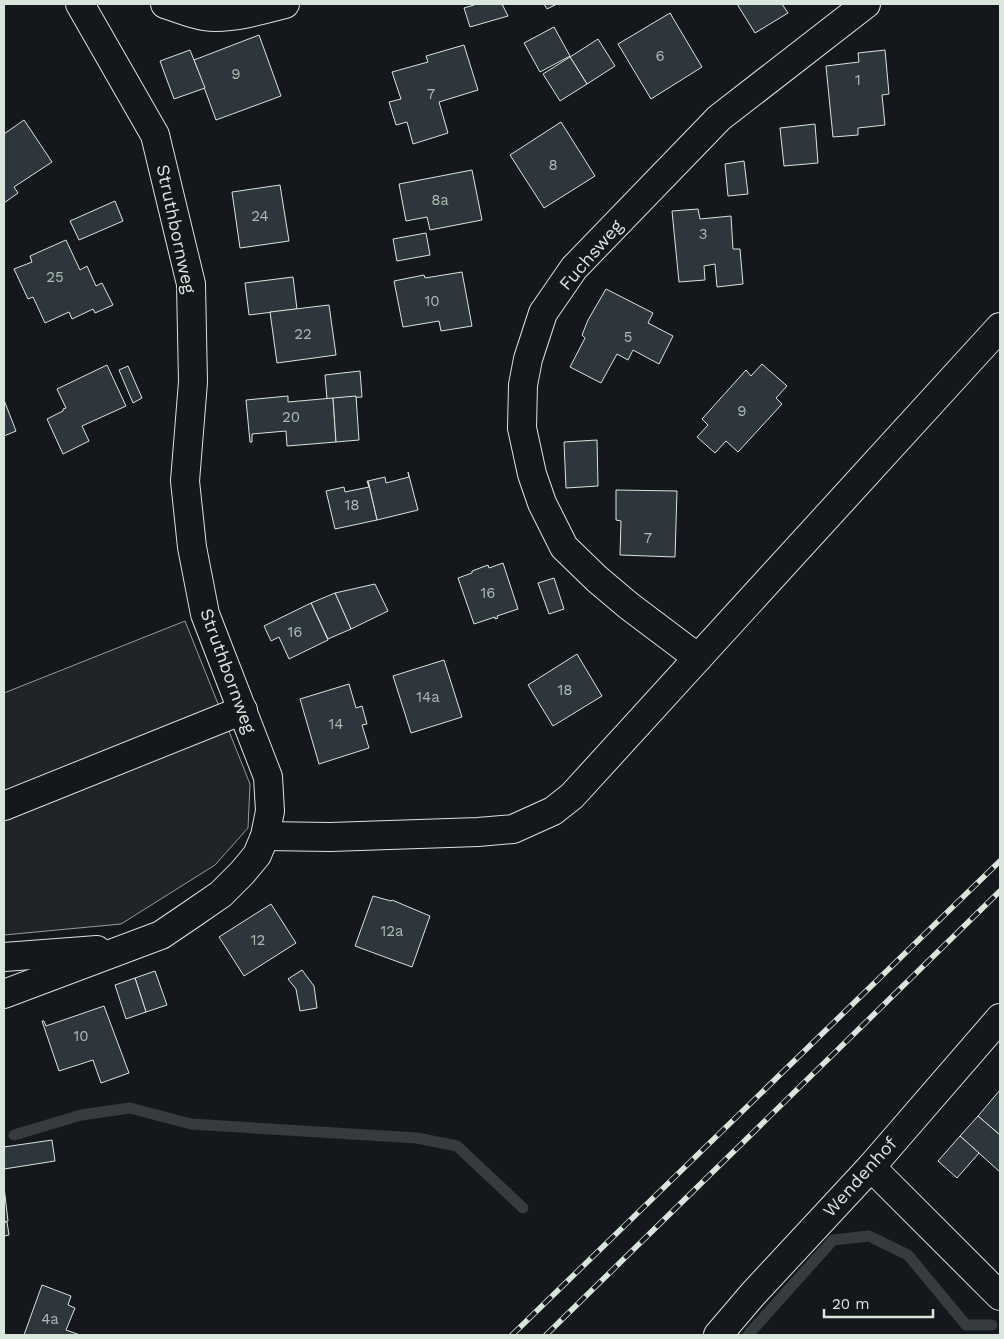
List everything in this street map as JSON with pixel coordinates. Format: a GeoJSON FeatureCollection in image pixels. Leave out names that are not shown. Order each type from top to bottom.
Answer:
{"type":"FeatureCollection","features":[{"type":"Feature","properties":{"kind":"street","name":"Struthbornweg"},"geometry":{"type":"LineString","coordinates":[[4,994],[161,935],[221,894],[257,855],[265,836],[270,811],[268,777],[205,614],[192,546],[185,481],[193,382],[191,284],[155,135],[80,4]]}},
{"type":"Feature","properties":{"kind":"street"},"geometry":{"type":"LineString","coordinates":[[165,4],[180,10],[213,17],[257,11],[285,4]]}},
{"type":"Feature","properties":{"kind":"street","name":"Fuchsweg"},"geometry":{"type":"LineString","coordinates":[[698,658],[623,601],[597,579],[564,546],[542,504],[532,474],[522,428],[523,385],[528,359],[543,313],[574,268],[719,118],[866,4]]}},
{"type":"Feature","properties":{"kind":"street"},"geometry":{"type":"LineString","coordinates":[[265,836],[330,838],[513,829],[553,811],[572,796],[1000,326]]}},
{"type":"Feature","properties":{"kind":"street"},"geometry":{"type":"LineString","coordinates":[[4,806],[243,710]]}},
{"type":"Feature","properties":{"kind":"street"},"geometry":{"type":"LineString","coordinates":[[4,957],[126,948]]}},
{"type":"Feature","properties":{"kind":"street","name":"Wendenhof"},"geometry":{"type":"LineString","coordinates":[[718,1335],[753,1294],[871,1166],[1000,1018]]}},
{"type":"Feature","properties":{"kind":"street"},"geometry":{"type":"LineString","coordinates":[[871,1166],[1000,1296]]}},
{"type":"Feature","properties":{"kind":"shaded area"},"geometry":{"type":"Polygon","coordinates":[[[185,621],[250,784],[248,828],[215,865],[121,924],[4,935],[4,693],[185,621]]]}},
{"type":"Feature","properties":{"kind":"building"},"geometry":{"type":"Polygon","coordinates":[[[477,4],[502,4],[508,16],[470,27],[464,8],[477,4]]]}},
{"type":"Feature","properties":{"kind":"building"},"geometry":{"type":"Polygon","coordinates":[[[544,4],[557,4],[547,9],[544,4]]]}},
{"type":"Feature","properties":{"kind":"building"},"geometry":{"type":"Polygon","coordinates":[[[737,4],[782,4],[788,13],[755,33],[737,4]]]}},
{"type":"Feature","properties":{"kind":"building"},"geometry":{"type":"Polygon","coordinates":[[[670,13],[702,67],[651,99],[618,44],[670,13]]]}},
{"type":"Feature","properties":{"kind":"building"},"geometry":{"type":"Polygon","coordinates":[[[554,27],[570,56],[540,72],[524,43],[554,27]]]}},
{"type":"Feature","properties":{"kind":"building"},"geometry":{"type":"Polygon","coordinates":[[[259,35],[281,96],[216,120],[194,60],[259,35]]]}},
{"type":"Feature","properties":{"kind":"building"},"geometry":{"type":"Polygon","coordinates":[[[598,39],[615,66],[587,84],[570,57],[598,39]]]}},
{"type":"Feature","properties":{"kind":"building"},"geometry":{"type":"Polygon","coordinates":[[[464,45],[478,90],[439,102],[448,133],[413,144],[407,122],[396,125],[389,102],[401,99],[392,72],[428,62],[426,56],[464,45]]]}},
{"type":"Feature","properties":{"kind":"building"},"geometry":{"type":"Polygon","coordinates":[[[190,50],[205,88],[174,99],[160,61],[190,50]]]}},
{"type":"Feature","properties":{"kind":"building"},"geometry":{"type":"Polygon","coordinates":[[[885,50],[889,94],[882,95],[885,125],[858,128],[858,135],[833,137],[826,66],[859,62],[858,53],[885,50]]]}},
{"type":"Feature","properties":{"kind":"building"},"geometry":{"type":"Polygon","coordinates":[[[570,57],[587,84],[560,101],[543,74],[570,57]]]}},
{"type":"Feature","properties":{"kind":"building"},"geometry":{"type":"Polygon","coordinates":[[[24,120],[52,162],[14,187],[18,193],[4,203],[4,134],[24,120]]]}},
{"type":"Feature","properties":{"kind":"building"},"geometry":{"type":"Polygon","coordinates":[[[561,122],[595,176],[544,208],[510,155],[561,122]]]}},
{"type":"Feature","properties":{"kind":"building"},"geometry":{"type":"Polygon","coordinates":[[[815,124],[818,163],[784,166],[780,128],[815,124]]]}},
{"type":"Feature","properties":{"kind":"building"},"geometry":{"type":"Polygon","coordinates":[[[744,161],[748,194],[728,196],[725,164],[744,161]]]}},
{"type":"Feature","properties":{"kind":"building"},"geometry":{"type":"Polygon","coordinates":[[[472,170],[482,220],[430,230],[427,217],[406,221],[399,184],[472,170]]]}},
{"type":"Feature","properties":{"kind":"building"},"geometry":{"type":"Polygon","coordinates":[[[280,185],[289,241],[240,248],[232,192],[280,185]]]}},
{"type":"Feature","properties":{"kind":"building"},"geometry":{"type":"Polygon","coordinates":[[[115,201],[123,221],[79,240],[70,221],[115,201]]]}},
{"type":"Feature","properties":{"kind":"building"},"geometry":{"type":"Polygon","coordinates":[[[698,209],[700,219],[731,216],[733,249],[740,249],[743,284],[717,287],[715,264],[704,266],[705,280],[679,282],[672,211],[698,209]]]}},
{"type":"Feature","properties":{"kind":"building"},"geometry":{"type":"Polygon","coordinates":[[[426,233],[430,255],[397,261],[393,239],[426,233]]]}},
{"type":"Feature","properties":{"kind":"building"},"geometry":{"type":"Polygon","coordinates":[[[66,240],[80,270],[87,266],[96,286],[102,283],[113,305],[95,313],[93,309],[72,319],[69,312],[45,323],[33,297],[28,299],[14,269],[32,262],[30,256],[66,240]]]}},
{"type":"Feature","properties":{"kind":"building"},"geometry":{"type":"Polygon","coordinates":[[[462,272],[472,326],[441,331],[439,321],[403,327],[394,281],[424,275],[425,278],[462,272]]]}},
{"type":"Feature","properties":{"kind":"building"},"geometry":{"type":"Polygon","coordinates":[[[293,277],[297,309],[249,315],[245,283],[293,277]]]}},
{"type":"Feature","properties":{"kind":"building"},"geometry":{"type":"Polygon","coordinates":[[[606,289],[653,313],[648,323],[673,336],[659,364],[633,350],[628,360],[617,354],[601,383],[570,367],[585,338],[582,335],[588,320],[606,289]]]}},
{"type":"Feature","properties":{"kind":"building"},"geometry":{"type":"Polygon","coordinates":[[[329,305],[336,355],[277,363],[270,312],[329,305]]]}},
{"type":"Feature","properties":{"kind":"building"},"geometry":{"type":"Polygon","coordinates":[[[762,364],[787,386],[776,398],[782,404],[738,452],[726,441],[715,453],[697,437],[708,425],[702,419],[746,370],[751,376],[762,364]]]}},
{"type":"Feature","properties":{"kind":"building"},"geometry":{"type":"Polygon","coordinates":[[[107,365],[126,406],[82,426],[89,441],[63,454],[47,419],[66,408],[57,389],[107,365]]]}},
{"type":"Feature","properties":{"kind":"building"},"geometry":{"type":"Polygon","coordinates":[[[128,366],[142,398],[133,403],[119,370],[128,366]]]}},
{"type":"Feature","properties":{"kind":"building"},"geometry":{"type":"Polygon","coordinates":[[[360,371],[362,397],[327,399],[325,375],[360,371]]]}},
{"type":"Feature","properties":{"kind":"building"},"geometry":{"type":"Polygon","coordinates":[[[288,396],[288,402],[333,398],[336,442],[287,446],[286,431],[252,434],[252,442],[250,442],[246,400],[288,396]]]}},
{"type":"Feature","properties":{"kind":"building"},"geometry":{"type":"Polygon","coordinates":[[[356,396],[359,440],[336,442],[333,398],[356,396]]]}},
{"type":"Feature","properties":{"kind":"building"},"geometry":{"type":"Polygon","coordinates":[[[4,400],[16,431],[4,436],[4,400]]]}},
{"type":"Feature","properties":{"kind":"building"},"geometry":{"type":"Polygon","coordinates":[[[597,440],[598,486],[566,488],[564,442],[597,440]]]}},
{"type":"Feature","properties":{"kind":"building"},"geometry":{"type":"Polygon","coordinates":[[[408,472],[418,510],[377,520],[368,481],[385,477],[386,483],[409,477],[408,472]]]}},
{"type":"Feature","properties":{"kind":"building"},"geometry":{"type":"Polygon","coordinates":[[[368,481],[377,520],[335,529],[326,491],[344,487],[345,492],[369,487],[368,481]]]}},
{"type":"Feature","properties":{"kind":"building"},"geometry":{"type":"Polygon","coordinates":[[[616,490],[677,491],[675,557],[620,555],[621,521],[616,520],[616,490]]]}},
{"type":"Feature","properties":{"kind":"building"},"geometry":{"type":"Polygon","coordinates":[[[503,563],[518,609],[497,616],[498,618],[495,619],[495,617],[474,624],[458,578],[488,565],[489,568],[503,563]]]}},
{"type":"Feature","properties":{"kind":"building"},"geometry":{"type":"Polygon","coordinates":[[[554,578],[564,609],[549,614],[538,583],[554,578]]]}},
{"type":"Feature","properties":{"kind":"building"},"geometry":{"type":"Polygon","coordinates":[[[375,584],[388,611],[351,629],[335,593],[375,584]]]}},
{"type":"Feature","properties":{"kind":"building"},"geometry":{"type":"Polygon","coordinates":[[[335,593],[351,629],[328,639],[311,603],[335,593]]]}},
{"type":"Feature","properties":{"kind":"building"},"geometry":{"type":"Polygon","coordinates":[[[311,603],[328,640],[289,659],[279,637],[271,641],[264,626],[311,603]]]}},
{"type":"Feature","properties":{"kind":"building"},"geometry":{"type":"Polygon","coordinates":[[[577,654],[602,696],[553,726],[528,685],[577,654]]]}},
{"type":"Feature","properties":{"kind":"building"},"geometry":{"type":"Polygon","coordinates":[[[444,660],[462,717],[411,733],[393,676],[444,660]]]}},
{"type":"Feature","properties":{"kind":"building"},"geometry":{"type":"Polygon","coordinates":[[[349,684],[356,708],[362,706],[367,724],[362,725],[369,748],[319,764],[300,699],[349,684]]]}},
{"type":"Feature","properties":{"kind":"building"},"geometry":{"type":"Polygon","coordinates":[[[373,896],[392,900],[430,916],[412,967],[355,946],[373,896]]]}},
{"type":"Feature","properties":{"kind":"building"},"geometry":{"type":"Polygon","coordinates":[[[271,904],[296,943],[244,976],[219,937],[271,904]]]}},
{"type":"Feature","properties":{"kind":"building"},"geometry":{"type":"Polygon","coordinates":[[[302,970],[314,986],[317,1008],[300,1011],[296,989],[288,979],[302,970]]]}},
{"type":"Feature","properties":{"kind":"building"},"geometry":{"type":"Polygon","coordinates":[[[155,971],[167,1005],[146,1012],[135,978],[155,971]]]}},
{"type":"Feature","properties":{"kind":"building"},"geometry":{"type":"Polygon","coordinates":[[[135,978],[146,1012],[126,1019],[115,985],[135,978]]]}},
{"type":"Feature","properties":{"kind":"building"},"geometry":{"type":"Polygon","coordinates":[[[104,1006],[129,1073],[101,1083],[93,1060],[59,1071],[42,1021],[44,1021],[46,1026],[104,1006]]]}},
{"type":"Feature","properties":{"kind":"building"},"geometry":{"type":"Polygon","coordinates":[[[1000,1090],[1000,1135],[978,1116],[1000,1090]]]}},
{"type":"Feature","properties":{"kind":"building"},"geometry":{"type":"Polygon","coordinates":[[[978,1116],[1000,1135],[1000,1172],[960,1136],[978,1116]]]}},
{"type":"Feature","properties":{"kind":"building"},"geometry":{"type":"Polygon","coordinates":[[[960,1136],[979,1153],[957,1178],[938,1161],[960,1136]]]}},
{"type":"Feature","properties":{"kind":"building"},"geometry":{"type":"Polygon","coordinates":[[[52,1140],[55,1161],[4,1169],[4,1147],[52,1140]]]}},
{"type":"Feature","properties":{"kind":"building"},"geometry":{"type":"Polygon","coordinates":[[[4,1187],[8,1221],[4,1222],[4,1187]]]}},
{"type":"Feature","properties":{"kind":"building"},"geometry":{"type":"Polygon","coordinates":[[[4,1222],[7,1222],[9,1235],[4,1236],[4,1222]]]}},
{"type":"Feature","properties":{"kind":"building"},"geometry":{"type":"Polygon","coordinates":[[[42,1285],[71,1296],[68,1305],[75,1308],[66,1330],[80,1335],[24,1335],[42,1285]]]}},
{"type":"Feature","properties":{"kind":"waterway"},"geometry":{"type":"LineString","coordinates":[[14,1135],[81,1115],[130,1108],[191,1124],[417,1138],[457,1146],[523,1208]]}},
{"type":"Feature","properties":{"kind":"waterway"},"geometry":{"type":"LineString","coordinates":[[748,1335],[833,1240],[869,1236],[908,1255],[966,1325],[992,1325]]}},
{"type":"Feature","properties":{"kind":"railway"},"geometry":{"type":"LineString","coordinates":[[512,1335],[1000,861]]}},
{"type":"Feature","properties":{"kind":"railway"},"geometry":{"type":"LineString","coordinates":[[546,1335],[1000,891]]}}]}
